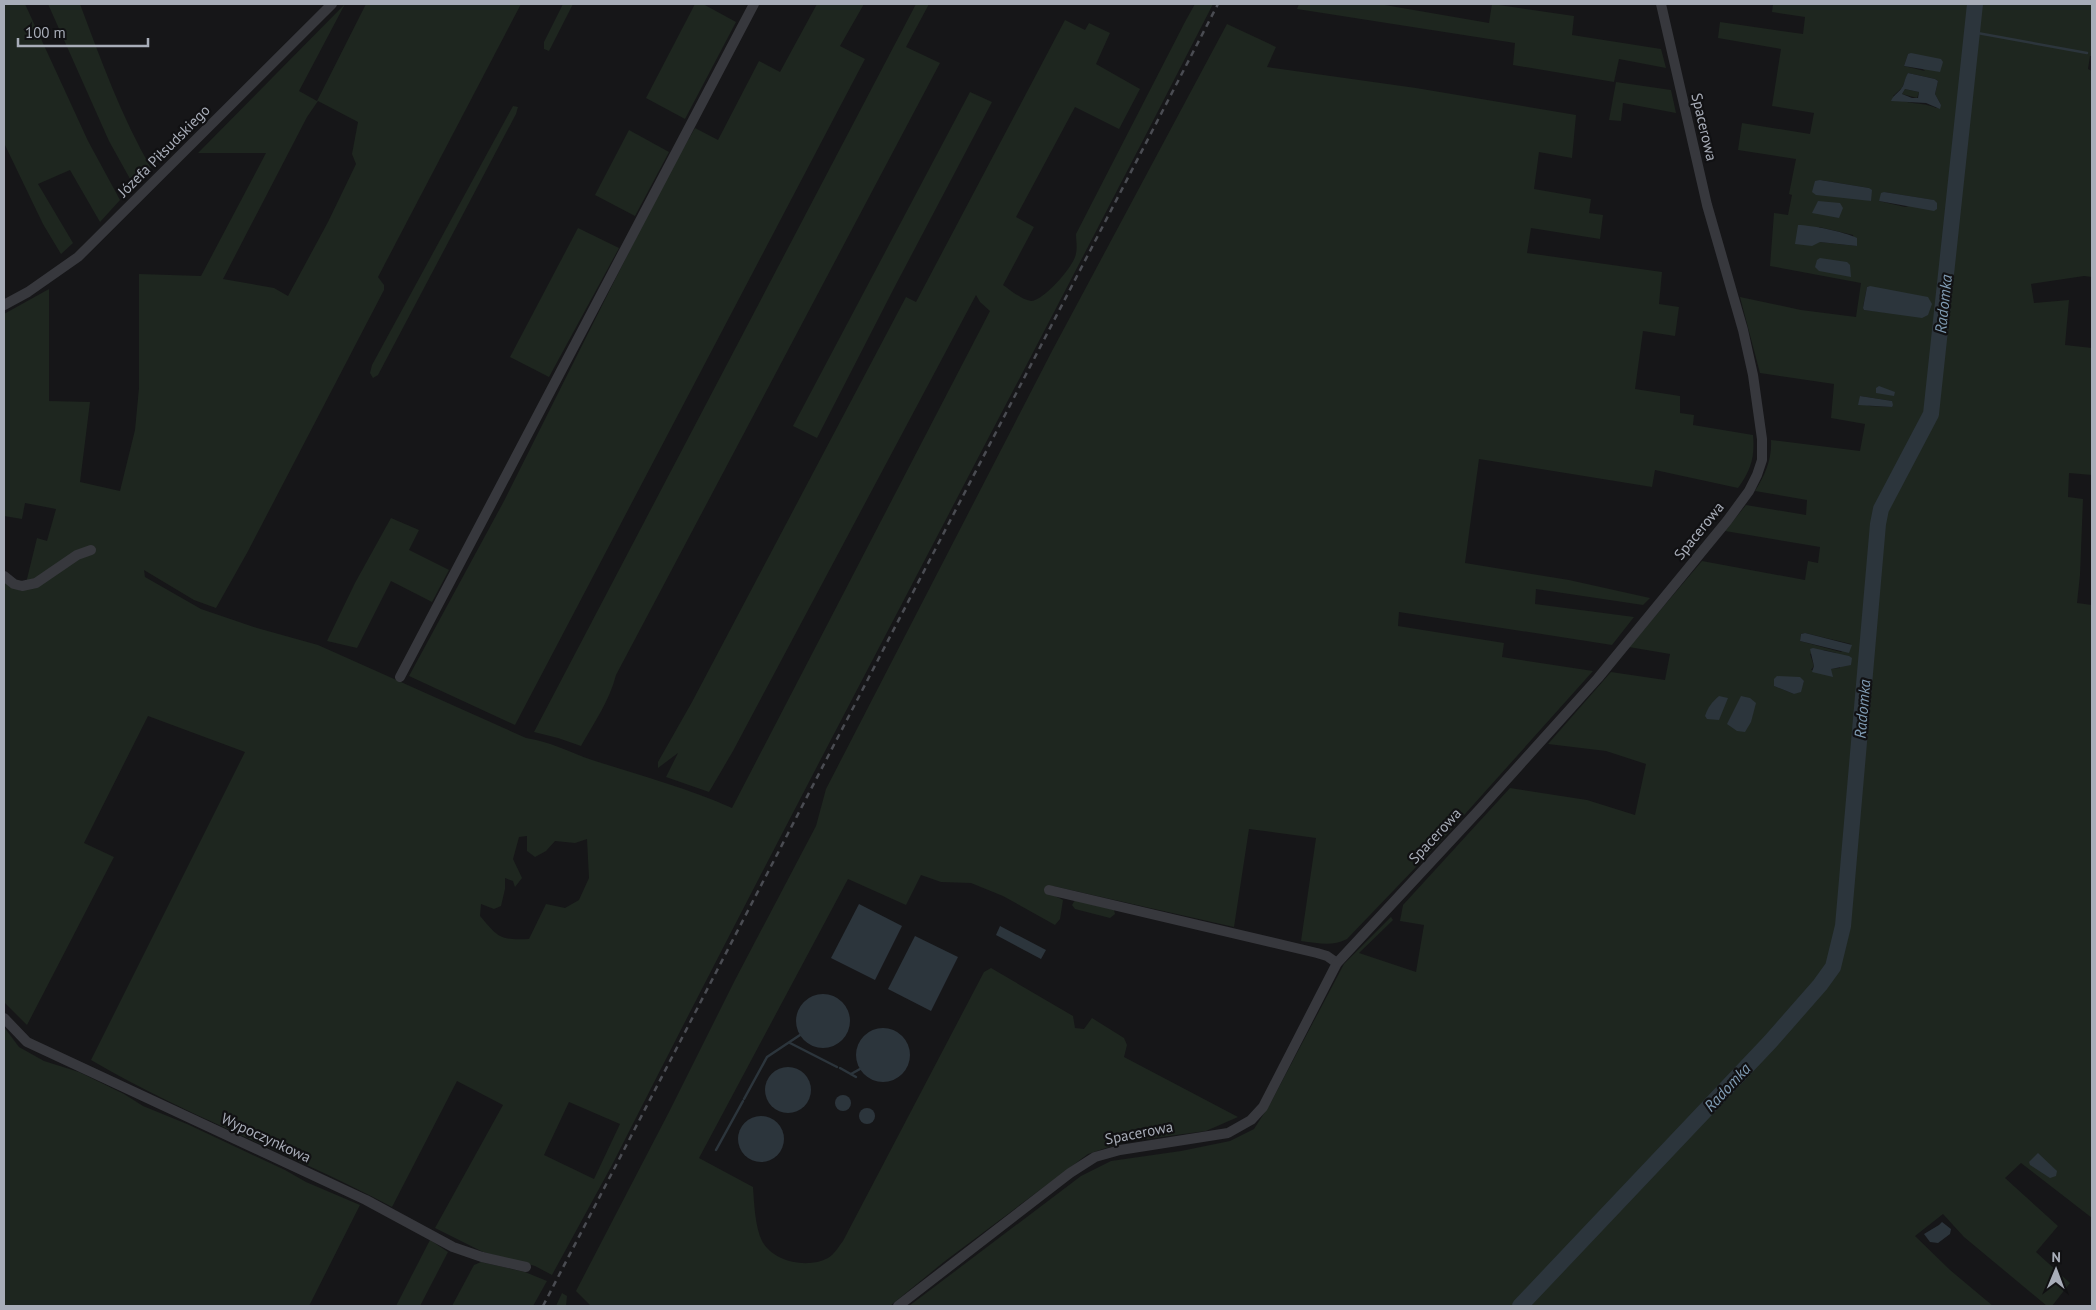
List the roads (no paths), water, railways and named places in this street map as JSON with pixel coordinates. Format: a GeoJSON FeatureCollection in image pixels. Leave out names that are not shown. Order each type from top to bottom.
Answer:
{"type":"FeatureCollection","features":[{"type":"Feature","properties":{"kind":"street","name":"Józefa Piłsudskiego"},"geometry":{"type":"LineString","coordinates":[[4,305],[50,278],[85,250],[332,4]]}},
{"type":"Feature","properties":{"kind":"street"},"geometry":{"type":"LineString","coordinates":[[400,677],[754,4]]}},
{"type":"Feature","properties":{"kind":"street","name":"Spacerowa"},"geometry":{"type":"LineString","coordinates":[[898,1306],[1070,1173],[1095,1157],[1120,1150],[1228,1133],[1237,1130],[1251,1120],[1263,1107],[1337,963],[1598,678],[1727,521],[1749,491],[1762,460],[1762,439],[1754,375],[1709,212],[1661,4]]}},
{"type":"Feature","properties":{"kind":"street"},"geometry":{"type":"LineString","coordinates":[[4,576],[14,584],[22,586],[36,583],[77,555],[91,550]]}},
{"type":"Feature","properties":{"kind":"street"},"geometry":{"type":"LineString","coordinates":[[1049,890],[1323,955],[1337,963]]}},
{"type":"Feature","properties":{"kind":"street","name":"Wypoczynkowa"},"geometry":{"type":"LineString","coordinates":[[4,1018],[27,1042],[366,1200],[453,1247],[482,1257],[526,1267]]}},
{"type":"Feature","properties":{"kind":"waterway","name":"Radomka"},"geometry":{"type":"LineString","coordinates":[[1520,1306],[1770,1042],[1820,985],[1833,967],[1843,926],[1878,524],[1881,509],[1931,414],[1975,4]]}},
{"type":"Feature","properties":{"kind":"waterway"},"geometry":{"type":"LineString","coordinates":[[1972,32],[2087,53]]}},
{"type":"Feature","properties":{"kind":"waterway"},"geometry":{"type":"LineString","coordinates":[[744,1099],[767,1057],[800,1035]]}},
{"type":"Feature","properties":{"kind":"waterway"},"geometry":{"type":"LineString","coordinates":[[790,1043],[837,1067]]}},
{"type":"Feature","properties":{"kind":"waterway"},"geometry":{"type":"LineString","coordinates":[[840,1068],[856,1077]]}},
{"type":"Feature","properties":{"kind":"waterway"},"geometry":{"type":"LineString","coordinates":[[851,1074],[860,1069]]}},
{"type":"Feature","properties":{"kind":"waterway"},"geometry":{"type":"LineString","coordinates":[[716,1150],[743,1101]]}},
{"type":"Feature","properties":{"kind":"railway"},"geometry":{"type":"LineString","coordinates":[[543,1306],[1218,4]]}}]}
